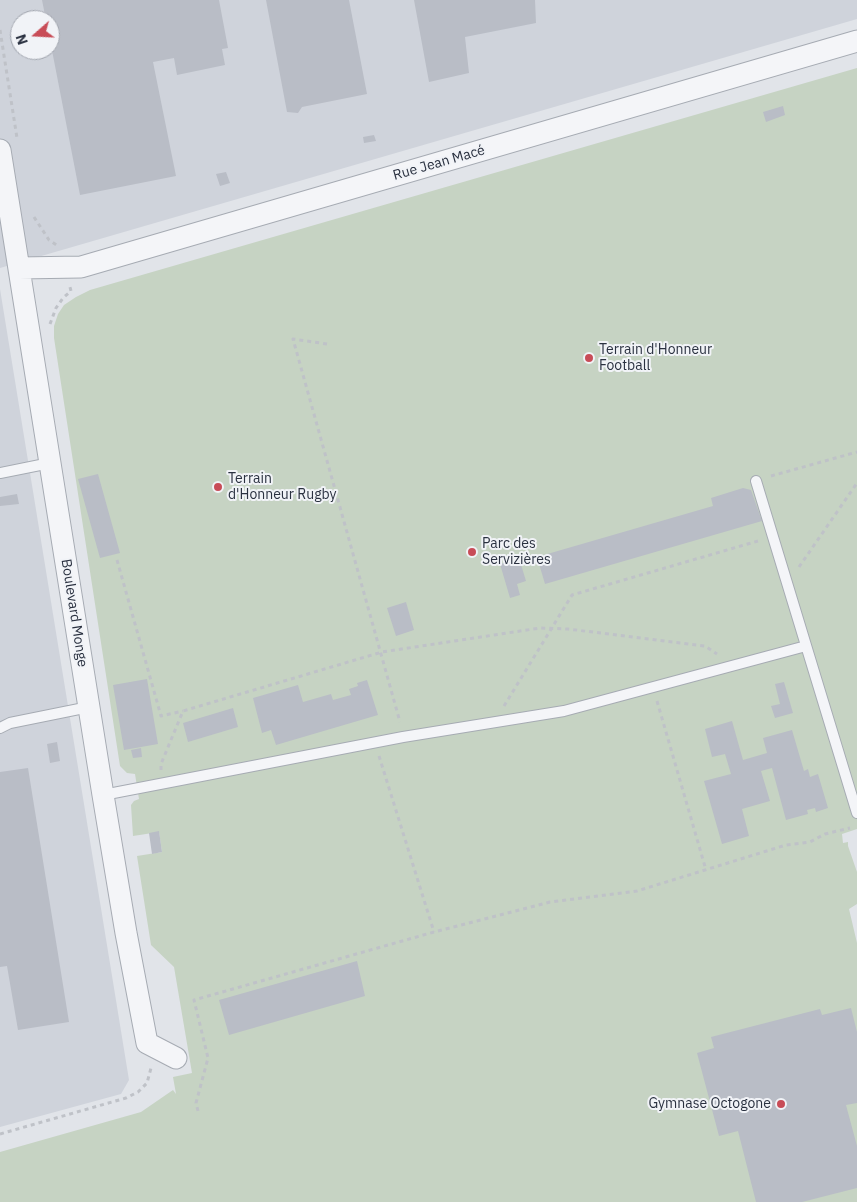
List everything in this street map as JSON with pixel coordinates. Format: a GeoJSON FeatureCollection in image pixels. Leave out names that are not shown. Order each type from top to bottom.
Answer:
{"type":"FeatureCollection","features":[{"type":"Feature","properties":{"kind":"street","name":"Rue Jean Macé"},"geometry":{"type":"LineString","coordinates":[[19,268],[81,267],[857,41]]}},
{"type":"Feature","properties":{"kind":"street","name":"Boulevard Monge"},"geometry":{"type":"LineString","coordinates":[[0,150],[6,225],[19,268],[103,795],[147,1043],[176,1058]]}},
{"type":"Feature","properties":{"kind":"lane"},"geometry":{"type":"LineString","coordinates":[[0,473],[50,463]]}},
{"type":"Feature","properties":{"kind":"lane"},"geometry":{"type":"LineString","coordinates":[[756,481],[857,813]]}},
{"type":"Feature","properties":{"kind":"lane"},"geometry":{"type":"LineString","coordinates":[[103,795],[375,742],[564,711],[806,646]]}},
{"type":"Feature","properties":{"kind":"lane"},"geometry":{"type":"LineString","coordinates":[[0,728],[10,723],[89,707]]}},
{"type":"Feature","properties":{"kind":"path"},"geometry":{"type":"LineString","coordinates":[[327,344],[293,338],[397,706],[403,737]]}},
{"type":"Feature","properties":{"kind":"path"},"geometry":{"type":"LineString","coordinates":[[756,481],[857,452]]}},
{"type":"Feature","properties":{"kind":"path"},"geometry":{"type":"LineString","coordinates":[[787,584],[857,483]]}},
{"type":"Feature","properties":{"kind":"path"},"geometry":{"type":"LineString","coordinates":[[492,723],[572,596],[773,537]]}},
{"type":"Feature","properties":{"kind":"path"},"geometry":{"type":"LineString","coordinates":[[117,560],[161,716],[382,652],[540,628],[568,629],[705,646],[734,666]]}},
{"type":"Feature","properties":{"kind":"path"},"geometry":{"type":"LineString","coordinates":[[653,688],[706,870]]}},
{"type":"Feature","properties":{"kind":"path"},"geometry":{"type":"LineString","coordinates":[[164,783],[160,764],[183,711]]}},
{"type":"Feature","properties":{"kind":"path"},"geometry":{"type":"LineString","coordinates":[[375,742],[434,932]]}},
{"type":"Feature","properties":{"kind":"path"},"geometry":{"type":"LineString","coordinates":[[198,1111],[196,1103],[208,1058],[194,1000],[434,932],[550,902],[637,891],[786,845],[810,842],[825,834],[857,826]]}},
{"type":"Feature","properties":{"kind":"path"},"geometry":{"type":"LineString","coordinates":[[0,1134],[126,1098],[138,1092],[146,1083],[150,1074]]}},
{"type":"Feature","properties":{"kind":"shaded area"},"geometry":{"type":"Polygon","coordinates":[[[0,0],[857,0],[857,19],[0,268],[0,0]]]}},
{"type":"Feature","properties":{"kind":"shaded area"},"geometry":{"type":"Polygon","coordinates":[[[0,289],[129,1080],[121,1094],[0,1127],[0,289]]]}},
{"type":"Feature","properties":{"kind":"green space","name":"Parc des Servizières"},"geometry":{"type":"Polygon","coordinates":[[[857,68],[857,829],[842,834],[843,843],[848,842],[857,872],[857,904],[849,909],[857,943],[857,1202],[0,1202],[0,1152],[141,1112],[173,1090],[176,1094],[173,1077],[192,1073],[174,967],[151,945],[137,856],[162,852],[159,832],[133,836],[131,805],[139,799],[135,774],[127,773],[120,766],[54,338],[54,326],[58,314],[64,305],[90,290],[857,68]]]}},
{"type":"Feature","properties":{"kind":"building"},"geometry":{"type":"Polygon","coordinates":[[[42,0],[219,0],[228,48],[222,49],[225,65],[177,75],[174,58],[153,62],[176,176],[80,195],[54,60],[60,60],[60,10],[44,10],[42,0]]]}},
{"type":"Feature","properties":{"kind":"building"},"geometry":{"type":"Polygon","coordinates":[[[266,0],[349,0],[367,94],[302,107],[298,113],[287,112],[266,0]]]}},
{"type":"Feature","properties":{"kind":"building"},"geometry":{"type":"Polygon","coordinates":[[[414,0],[535,0],[536,23],[465,37],[469,73],[429,82],[414,0]]]}},
{"type":"Feature","properties":{"kind":"building"},"geometry":{"type":"Polygon","coordinates":[[[783,106],[785,115],[766,122],[763,112],[783,106]]]}},
{"type":"Feature","properties":{"kind":"building"},"geometry":{"type":"Polygon","coordinates":[[[374,135],[376,141],[364,143],[363,137],[374,135]]]}},
{"type":"Feature","properties":{"kind":"building"},"geometry":{"type":"Polygon","coordinates":[[[226,172],[230,183],[220,186],[216,174],[226,172]]]}},
{"type":"Feature","properties":{"kind":"building"},"geometry":{"type":"Polygon","coordinates":[[[98,474],[120,553],[100,558],[78,479],[98,474]]]}},
{"type":"Feature","properties":{"kind":"building"},"geometry":{"type":"Polygon","coordinates":[[[743,488],[751,490],[762,521],[545,584],[537,557],[713,506],[711,498],[743,488]]]}},
{"type":"Feature","properties":{"kind":"building"},"geometry":{"type":"Polygon","coordinates":[[[17,494],[19,504],[0,506],[0,497],[17,494]]]}},
{"type":"Feature","properties":{"kind":"building"},"geometry":{"type":"Polygon","coordinates":[[[519,558],[526,581],[517,584],[520,595],[510,598],[500,564],[519,558]]]}},
{"type":"Feature","properties":{"kind":"building"},"geometry":{"type":"Polygon","coordinates":[[[406,602],[414,630],[396,636],[387,608],[406,602]]]}},
{"type":"Feature","properties":{"kind":"building"},"geometry":{"type":"Polygon","coordinates":[[[147,679],[158,744],[124,750],[113,685],[147,679]]]}},
{"type":"Feature","properties":{"kind":"building"},"geometry":{"type":"Polygon","coordinates":[[[367,680],[378,715],[276,745],[271,730],[262,733],[253,698],[298,685],[303,702],[331,694],[333,700],[351,695],[349,689],[358,686],[357,683],[367,680]]]}},
{"type":"Feature","properties":{"kind":"building"},"geometry":{"type":"Polygon","coordinates":[[[784,682],[793,713],[775,718],[771,706],[780,704],[775,684],[784,682]]]}},
{"type":"Feature","properties":{"kind":"building"},"geometry":{"type":"Polygon","coordinates":[[[233,708],[238,727],[188,742],[183,723],[233,708]]]}},
{"type":"Feature","properties":{"kind":"building"},"geometry":{"type":"Polygon","coordinates":[[[732,721],[743,760],[767,753],[763,738],[792,730],[804,771],[808,769],[810,777],[818,774],[828,808],[816,812],[815,808],[807,810],[808,814],[786,820],[772,768],[761,771],[770,801],[742,809],[749,836],[722,844],[704,781],[731,774],[725,754],[712,757],[705,729],[732,721]]]}},
{"type":"Feature","properties":{"kind":"building"},"geometry":{"type":"Polygon","coordinates":[[[57,742],[60,761],[50,763],[47,744],[57,742]]]}},
{"type":"Feature","properties":{"kind":"building"},"geometry":{"type":"Polygon","coordinates":[[[141,748],[142,757],[133,758],[131,750],[141,748]]]}},
{"type":"Feature","properties":{"kind":"building"},"geometry":{"type":"Polygon","coordinates":[[[28,768],[69,1022],[18,1030],[7,966],[0,967],[0,772],[28,768]]]}},
{"type":"Feature","properties":{"kind":"building"},"geometry":{"type":"Polygon","coordinates":[[[159,831],[162,852],[152,854],[149,833],[159,831]]]}},
{"type":"Feature","properties":{"kind":"building"},"geometry":{"type":"Polygon","coordinates":[[[357,961],[365,996],[229,1035],[219,1000],[357,961]]]}},
{"type":"Feature","properties":{"kind":"building","name":"Gymnase Octogone"},"geometry":{"type":"Polygon","coordinates":[[[851,1008],[857,1032],[857,1103],[846,1105],[857,1146],[857,1188],[802,1202],[756,1202],[738,1131],[719,1136],[697,1053],[714,1048],[711,1037],[820,1009],[822,1015],[851,1008]]]}},
{"type":"Feature","properties":{"kind":"place","name":"Terrain d'Honneur Football"},"geometry":{"type":"Point","coordinates":[589,358]}},
{"type":"Feature","properties":{"kind":"place","name":"Terrain d'Honneur Rugby"},"geometry":{"type":"Point","coordinates":[218,487]}},
{"type":"Feature","properties":{"kind":"place","name":"Parc des Servizières"},"geometry":{"type":"Point","coordinates":[472,552]}},
{"type":"Feature","properties":{"kind":"place","name":"Gymnase Octogone"},"geometry":{"type":"Point","coordinates":[781,1104]}}]}
